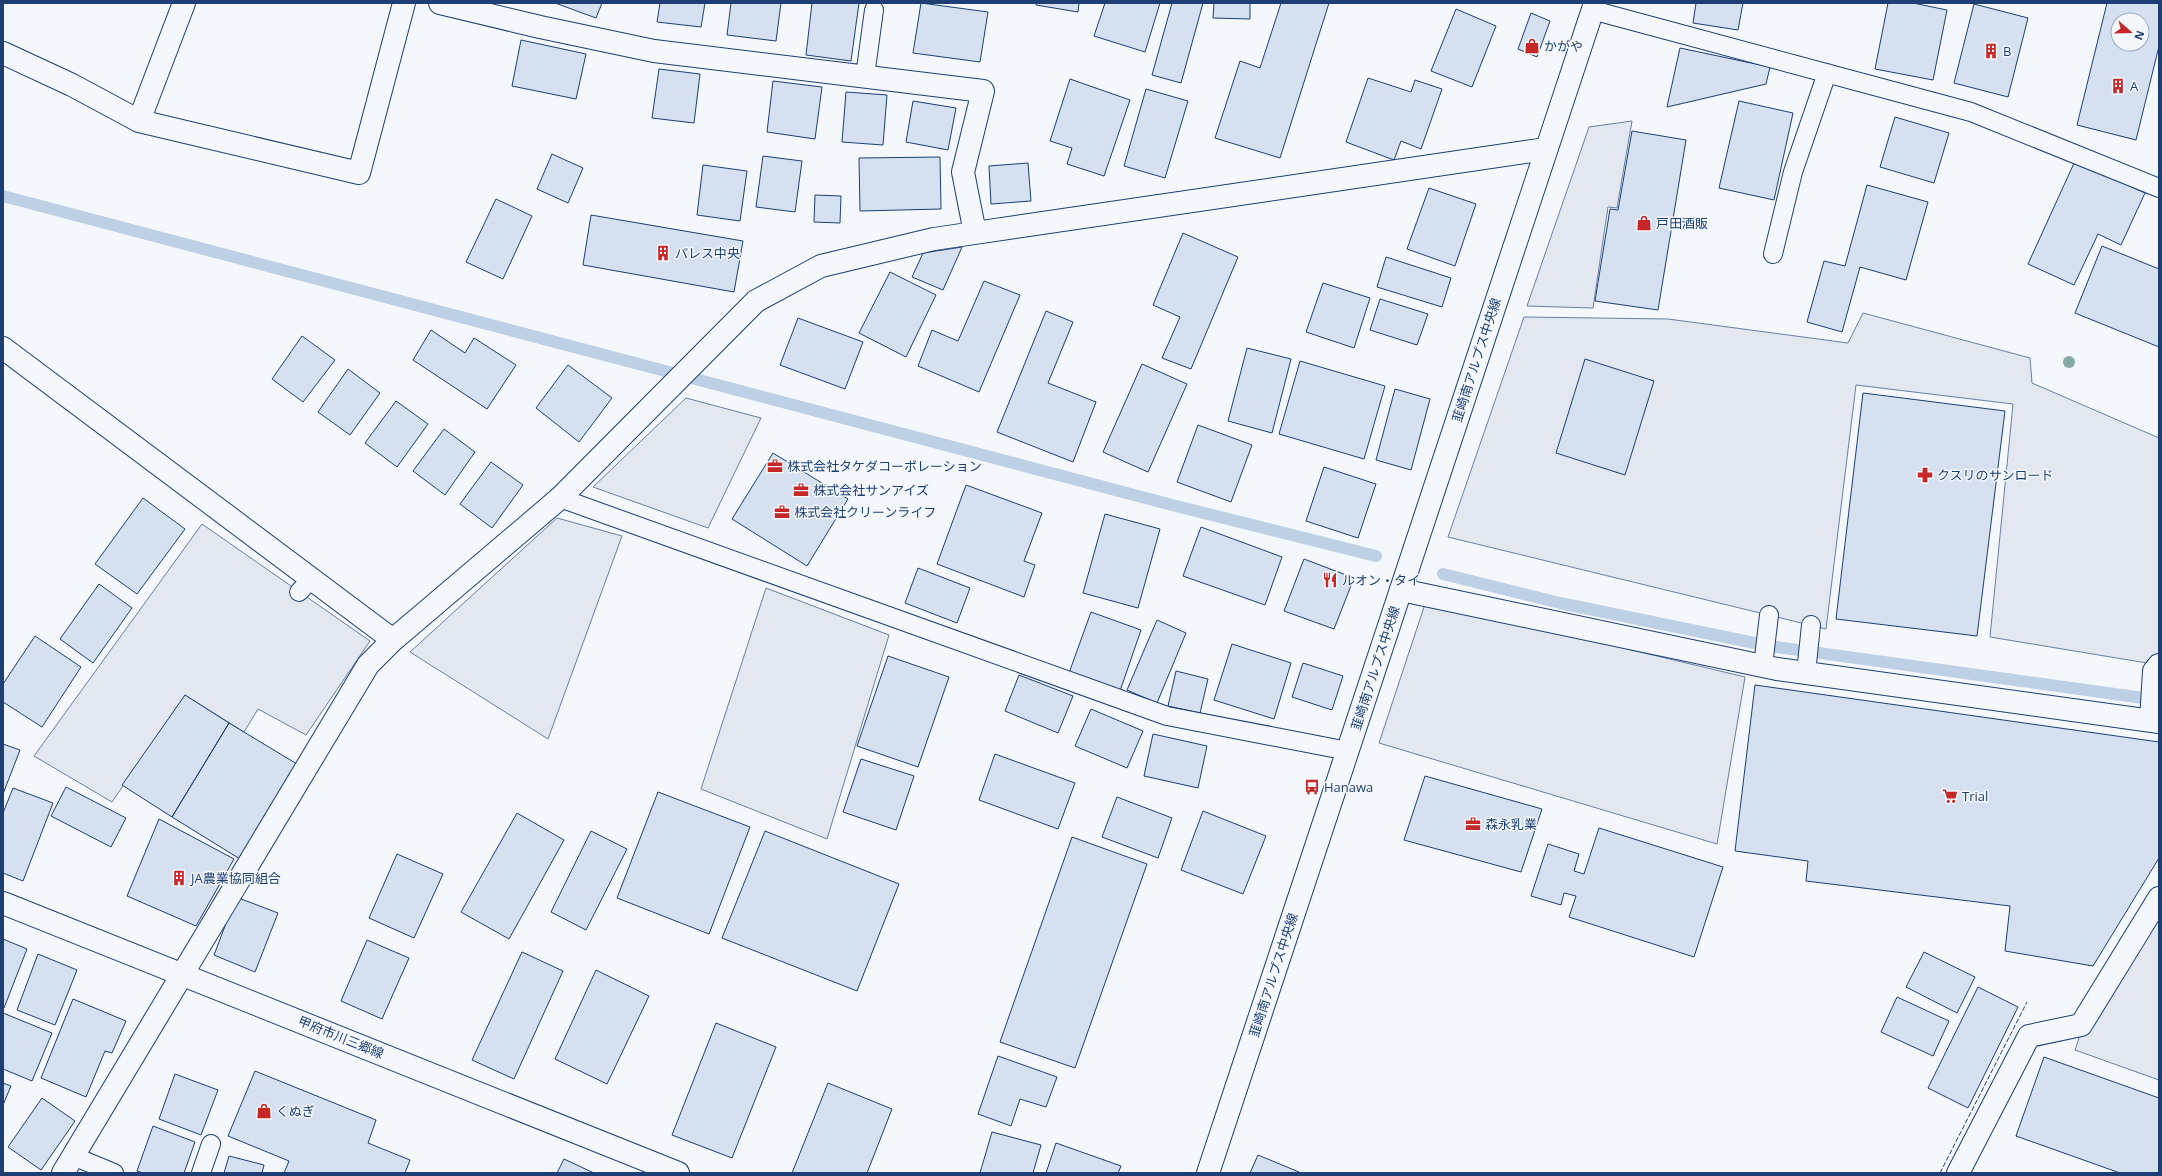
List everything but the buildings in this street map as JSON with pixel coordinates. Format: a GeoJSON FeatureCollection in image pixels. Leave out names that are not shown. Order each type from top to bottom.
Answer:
{"type":"FeatureCollection","features":[{"type":"Feature","properties":{"kind":"street"},"geometry":{"type":"LineString","coordinates":[[139,121],[184,3]]}},
{"type":"Feature","properties":{"kind":"street"},"geometry":{"type":"LineString","coordinates":[[3,53],[72,85],[139,121],[359,173],[404,3]]}},
{"type":"Feature","properties":{"kind":"street"},"geometry":{"type":"LineString","coordinates":[[440,3],[540,27],[654,51],[983,90],[963,172],[975,233]]}},
{"type":"Feature","properties":{"kind":"street","name":"韮崎南アルプス中央線"},"geometry":{"type":"LineString","coordinates":[[1208,1173],[1594,7]]}},
{"type":"Feature","properties":{"kind":"street"},"geometry":{"type":"LineString","coordinates":[[68,1165],[368,665],[393,640],[560,498],[756,301],[821,266],[934,239],[1546,149]]}},
{"type":"Feature","properties":{"kind":"street"},"geometry":{"type":"LineString","coordinates":[[3,348],[306,585],[393,640]]}},
{"type":"Feature","properties":{"kind":"street"},"geometry":{"type":"LineString","coordinates":[[1401,590],[1763,666],[2154,720],[2156,673]]}},
{"type":"Feature","properties":{"kind":"street"},"geometry":{"type":"LineString","coordinates":[[1958,1173],[2029,1036],[2081,1025],[2159,898]]}},
{"type":"Feature","properties":{"kind":"street","name":"甲府市川三郷線"},"geometry":{"type":"LineString","coordinates":[[3,903],[678,1173]]}},
{"type":"Feature","properties":{"kind":"lane"},"geometry":{"type":"LineString","coordinates":[[1594,7],[1971,112],[2159,188]]}},
{"type":"Feature","properties":{"kind":"lane"},"geometry":{"type":"LineString","coordinates":[[865,76],[874,10]]}},
{"type":"Feature","properties":{"kind":"lane"},"geometry":{"type":"LineString","coordinates":[[1773,254],[1793,172],[1827,73]]}},
{"type":"Feature","properties":{"kind":"lane"},"geometry":{"type":"LineString","coordinates":[[560,498],[1167,716],[1348,751]]}},
{"type":"Feature","properties":{"kind":"lane"},"geometry":{"type":"LineString","coordinates":[[1763,666],[1769,615]]}},
{"type":"Feature","properties":{"kind":"lane"},"geometry":{"type":"LineString","coordinates":[[1806,673],[1811,625]]}},
{"type":"Feature","properties":{"kind":"lane"},"geometry":{"type":"LineString","coordinates":[[201,1173],[211,1144]]}},
{"type":"Feature","properties":{"kind":"lane"},"geometry":{"type":"LineString","coordinates":[[68,1165],[114,1173]]}},
{"type":"Feature","properties":{"kind":"shaded area"},"geometry":{"type":"Polygon","coordinates":[[[1632,121],[1617,208],[1608,207],[1593,308],[1527,306],[1589,127],[1632,121]]]}},
{"type":"Feature","properties":{"kind":"shaded area"},"geometry":{"type":"Polygon","coordinates":[[[1863,313],[2030,358],[2032,383],[2159,438],[2159,665],[1990,637],[2013,404],[1856,385],[1826,629],[1448,537],[1524,317],[1668,319],[1848,343],[1863,313]]]}},
{"type":"Feature","properties":{"kind":"shaded area"},"geometry":{"type":"Polygon","coordinates":[[[686,398],[761,418],[708,528],[593,487],[686,398]]]}},
{"type":"Feature","properties":{"kind":"shaded area"},"geometry":{"type":"Polygon","coordinates":[[[557,518],[622,536],[548,739],[410,652],[557,518]]]}},
{"type":"Feature","properties":{"kind":"shaded area"},"geometry":{"type":"Polygon","coordinates":[[[202,524],[370,641],[306,735],[258,709],[244,732],[185,695],[112,802],[34,756],[202,524]]]}},
{"type":"Feature","properties":{"kind":"shaded area"},"geometry":{"type":"Polygon","coordinates":[[[766,588],[889,635],[827,839],[701,789],[766,588]]]}},
{"type":"Feature","properties":{"kind":"shaded area"},"geometry":{"type":"Polygon","coordinates":[[[1426,601],[1745,677],[1717,844],[1379,743],[1426,601]]]}},
{"type":"Feature","properties":{"kind":"shaded area"},"geometry":{"type":"Polygon","coordinates":[[[2159,919],[2159,1080],[2075,1050],[2086,1017],[2159,919]]]}},
{"type":"Feature","properties":{"kind":"waterway"},"geometry":{"type":"LineString","coordinates":[[3,196],[1176,506],[1376,556]]}},
{"type":"Feature","properties":{"kind":"waterway"},"geometry":{"type":"LineString","coordinates":[[1443,574],[1560,603],[1769,646],[2158,700]]}},
{"type":"Feature","properties":{"kind":"fence"},"geometry":{"type":"LineString","coordinates":[[1940,1173],[2027,1002]]}},
{"type":"Feature","properties":{"kind":"place","name":"かがや"},"geometry":{"type":"Point","coordinates":[1532,46]}},
{"type":"Feature","properties":{"kind":"place","name":"B"},"geometry":{"type":"Point","coordinates":[1991,51]}},
{"type":"Feature","properties":{"kind":"place","name":"A"},"geometry":{"type":"Point","coordinates":[2118,86]}},
{"type":"Feature","properties":{"kind":"place","name":"戸田酒販"},"geometry":{"type":"Point","coordinates":[1644,223]}},
{"type":"Feature","properties":{"kind":"place","name":"パレス中央"},"geometry":{"type":"Point","coordinates":[663,253]}},
{"type":"Feature","properties":{"kind":"place","name":"株式会社タケダコーポレーション"},"geometry":{"type":"Point","coordinates":[775,466]}},
{"type":"Feature","properties":{"kind":"place","name":"クスリのサンロード"},"geometry":{"type":"Point","coordinates":[1925,475]}},
{"type":"Feature","properties":{"kind":"place","name":"株式会社サンアイズ"},"geometry":{"type":"Point","coordinates":[801,490]}},
{"type":"Feature","properties":{"kind":"place","name":"株式会社クリーンライフ"},"geometry":{"type":"Point","coordinates":[782,512]}},
{"type":"Feature","properties":{"kind":"place","name":"ルオン・タイ"},"geometry":{"type":"Point","coordinates":[1330,580]}},
{"type":"Feature","properties":{"kind":"place","name":"Hanawa"},"geometry":{"type":"Point","coordinates":[1312,787]}},
{"type":"Feature","properties":{"kind":"place","name":"Trial"},"geometry":{"type":"Point","coordinates":[1950,796]}},
{"type":"Feature","properties":{"kind":"place","name":"森永乳業"},"geometry":{"type":"Point","coordinates":[1473,824]}},
{"type":"Feature","properties":{"kind":"place","name":"JA農業協同組合"},"geometry":{"type":"Point","coordinates":[179,878]}},
{"type":"Feature","properties":{"kind":"place","name":"くぬぎ"},"geometry":{"type":"Point","coordinates":[264,1111]}}]}
